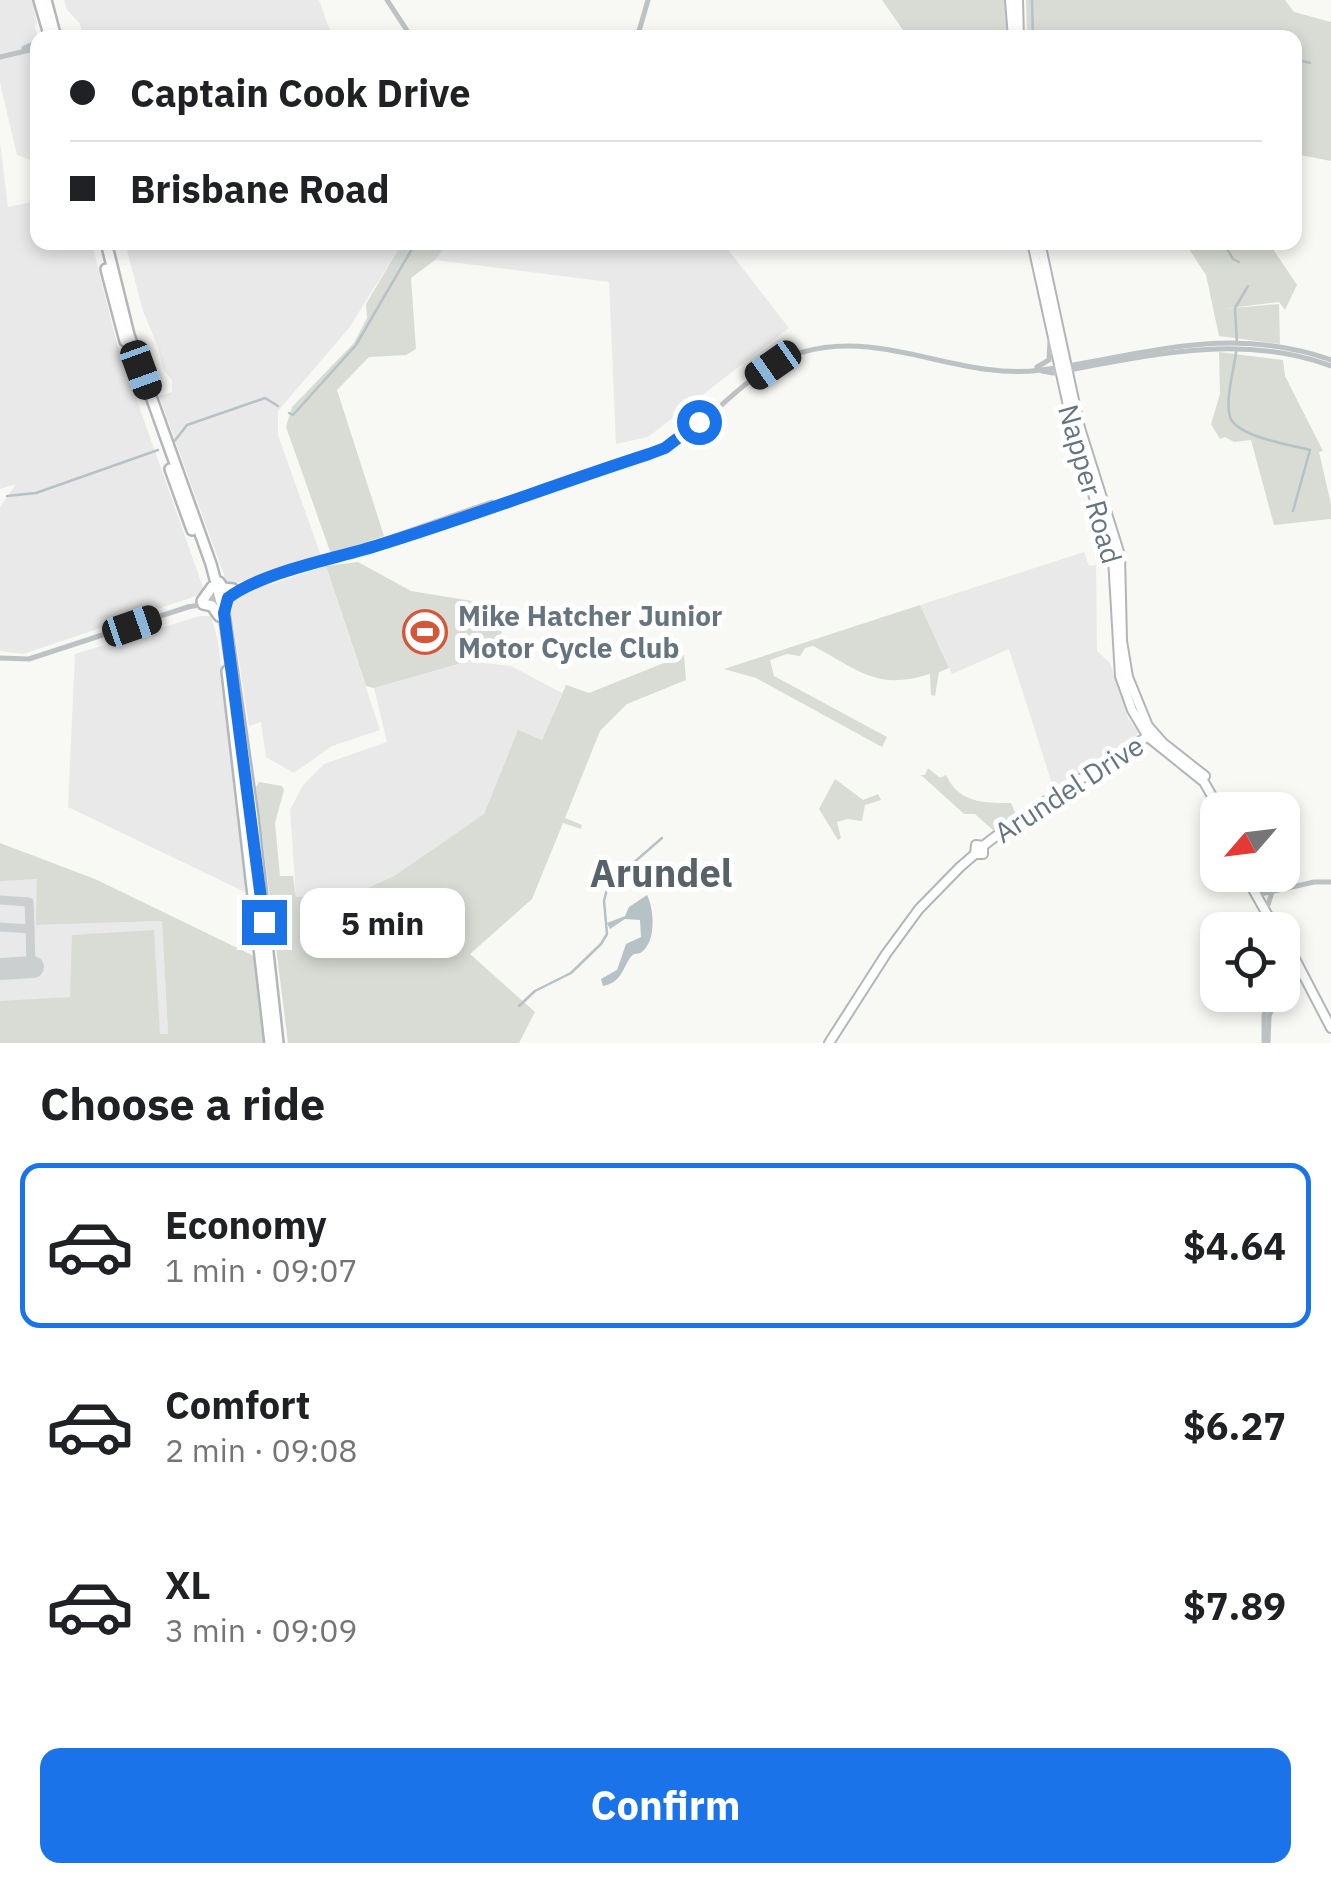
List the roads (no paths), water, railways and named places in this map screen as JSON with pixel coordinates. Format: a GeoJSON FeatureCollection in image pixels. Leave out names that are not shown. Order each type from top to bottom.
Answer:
{"type":"FeatureCollection","features":[{"type":"Feature","properties":{"kind":"highway"},"geometry":{"type":"LineString","coordinates":[[42,0],[52,30]]}},
{"type":"Feature","properties":{"kind":"highway"},"geometry":{"type":"LineString","coordinates":[[104,250],[136,357],[212,570],[216,595]]}},
{"type":"Feature","properties":{"kind":"highway"},"geometry":{"type":"LineString","coordinates":[[104,250],[126,346],[222,615],[240,730],[271,1014],[270,1043]]}},
{"type":"Feature","properties":{"kind":"highway"},"geometry":{"type":"LineString","coordinates":[[212,570],[222,586],[234,591],[222,615],[271,1014],[278,1043]]}},
{"type":"Feature","properties":{"kind":"highway"},"geometry":{"type":"LineString","coordinates":[[202,602],[216,595]]}},
{"type":"Feature","properties":{"kind":"highway"},"geometry":{"type":"LineString","coordinates":[[202,602],[222,615]]}},
{"type":"Feature","properties":{"kind":"highway"},"geometry":{"type":"LineString","coordinates":[[240,730],[249,765],[259,775]]}},
{"type":"Feature","properties":{"kind":"main road"},"geometry":{"type":"LineString","coordinates":[[1010,0],[1015,30]]}},
{"type":"Feature","properties":{"kind":"main road"},"geometry":{"type":"LineString","coordinates":[[1016,30],[1018,0]]}},
{"type":"Feature","properties":{"kind":"main road","name":"Napper Road"},"geometry":{"type":"LineString","coordinates":[[1034,250],[1051,335],[1120,556],[1125,666],[1141,714],[1151,735],[1200,770],[1217,792]]}},
{"type":"Feature","properties":{"kind":"main road","name":"Napper Road"},"geometry":{"type":"LineString","coordinates":[[1041,250],[1063,368]]}},
{"type":"Feature","properties":{"kind":"main road","name":"Arundel Drive"},"geometry":{"type":"LineString","coordinates":[[829,1043],[904,929],[936,890],[975,854],[976,845],[984,846],[1021,817],[1151,735]]}},
{"type":"Feature","properties":{"kind":"main road"},"geometry":{"type":"LineString","coordinates":[[1261,894],[1272,912]]}},
{"type":"Feature","properties":{"kind":"main road"},"geometry":{"type":"LineString","coordinates":[[1300,974],[1331,1028]]}},
{"type":"Feature","properties":{"kind":"main road"},"geometry":{"type":"LineString","coordinates":[[1300,974],[1331,1037]]}},
{"type":"Feature","properties":{"kind":"street"},"geometry":{"type":"LineString","coordinates":[[387,0],[407,30]]}},
{"type":"Feature","properties":{"kind":"street"},"geometry":{"type":"LineString","coordinates":[[639,30],[648,0]]}},
{"type":"Feature","properties":{"kind":"street"},"geometry":{"type":"LineString","coordinates":[[0,57],[30,48]]}},
{"type":"Feature","properties":{"kind":"street"},"geometry":{"type":"LineString","coordinates":[[1025,371],[1049,360],[1051,335]]}},
{"type":"Feature","properties":{"kind":"street"},"geometry":{"type":"LineString","coordinates":[[216,595],[665,448],[773,365],[809,350],[875,346],[982,367],[1025,371],[1230,345],[1331,363]]}},
{"type":"Feature","properties":{"kind":"street"},"geometry":{"type":"LineString","coordinates":[[0,658],[30,660],[202,602]]}},
{"type":"Feature","properties":{"kind":"street"},"geometry":{"type":"LineString","coordinates":[[1300,885],[1331,882]]}},
{"type":"Feature","properties":{"kind":"street"},"geometry":{"type":"LineString","coordinates":[[1261,894],[1268,892]]}},
{"type":"Feature","properties":{"kind":"street"},"geometry":{"type":"LineString","coordinates":[[1268,904],[1272,892]]}},
{"type":"Feature","properties":{"kind":"street"},"geometry":{"type":"LineString","coordinates":[[1266,1043],[1270,1012]]}},
{"type":"Feature","properties":{"kind":"waterway"},"geometry":{"type":"LineString","coordinates":[[1032,0],[1033,30]]}},
{"type":"Feature","properties":{"kind":"waterway"},"geometry":{"type":"LineString","coordinates":[[1302,61],[1310,63]]}},
{"type":"Feature","properties":{"kind":"waterway"},"geometry":{"type":"LineString","coordinates":[[289,413],[293,415],[356,345],[411,250]]}},
{"type":"Feature","properties":{"kind":"waterway"},"geometry":{"type":"LineString","coordinates":[[1228,250],[1239,262]]}},
{"type":"Feature","properties":{"kind":"waterway"},"geometry":{"type":"LineString","coordinates":[[1237,344],[1235,308],[1248,286]]}},
{"type":"Feature","properties":{"kind":"waterway"},"geometry":{"type":"LineString","coordinates":[[1236,352],[1229,402],[1235,424],[1266,439],[1310,450],[1293,511]]}},
{"type":"Feature","properties":{"kind":"waterway"},"geometry":{"type":"LineString","coordinates":[[173,443],[187,425],[265,398],[278,406]]}},
{"type":"Feature","properties":{"kind":"waterway"},"geometry":{"type":"LineString","coordinates":[[7,496],[36,493],[158,450]]}},
{"type":"Feature","properties":{"kind":"waterway"},"geometry":{"type":"LineString","coordinates":[[519,1006],[535,991],[571,973],[601,944],[607,934],[604,901],[608,885],[662,838]]}},
{"type":"Feature","properties":{"kind":"place","name":"Mike Hatcher Junior Motor Cycle Club"},"geometry":{"type":"Point","coordinates":[425,632]}},
{"type":"Feature","properties":{"kind":"district","name":"Arundel"},"geometry":{"type":"Point","coordinates":[661,874]}}]}
